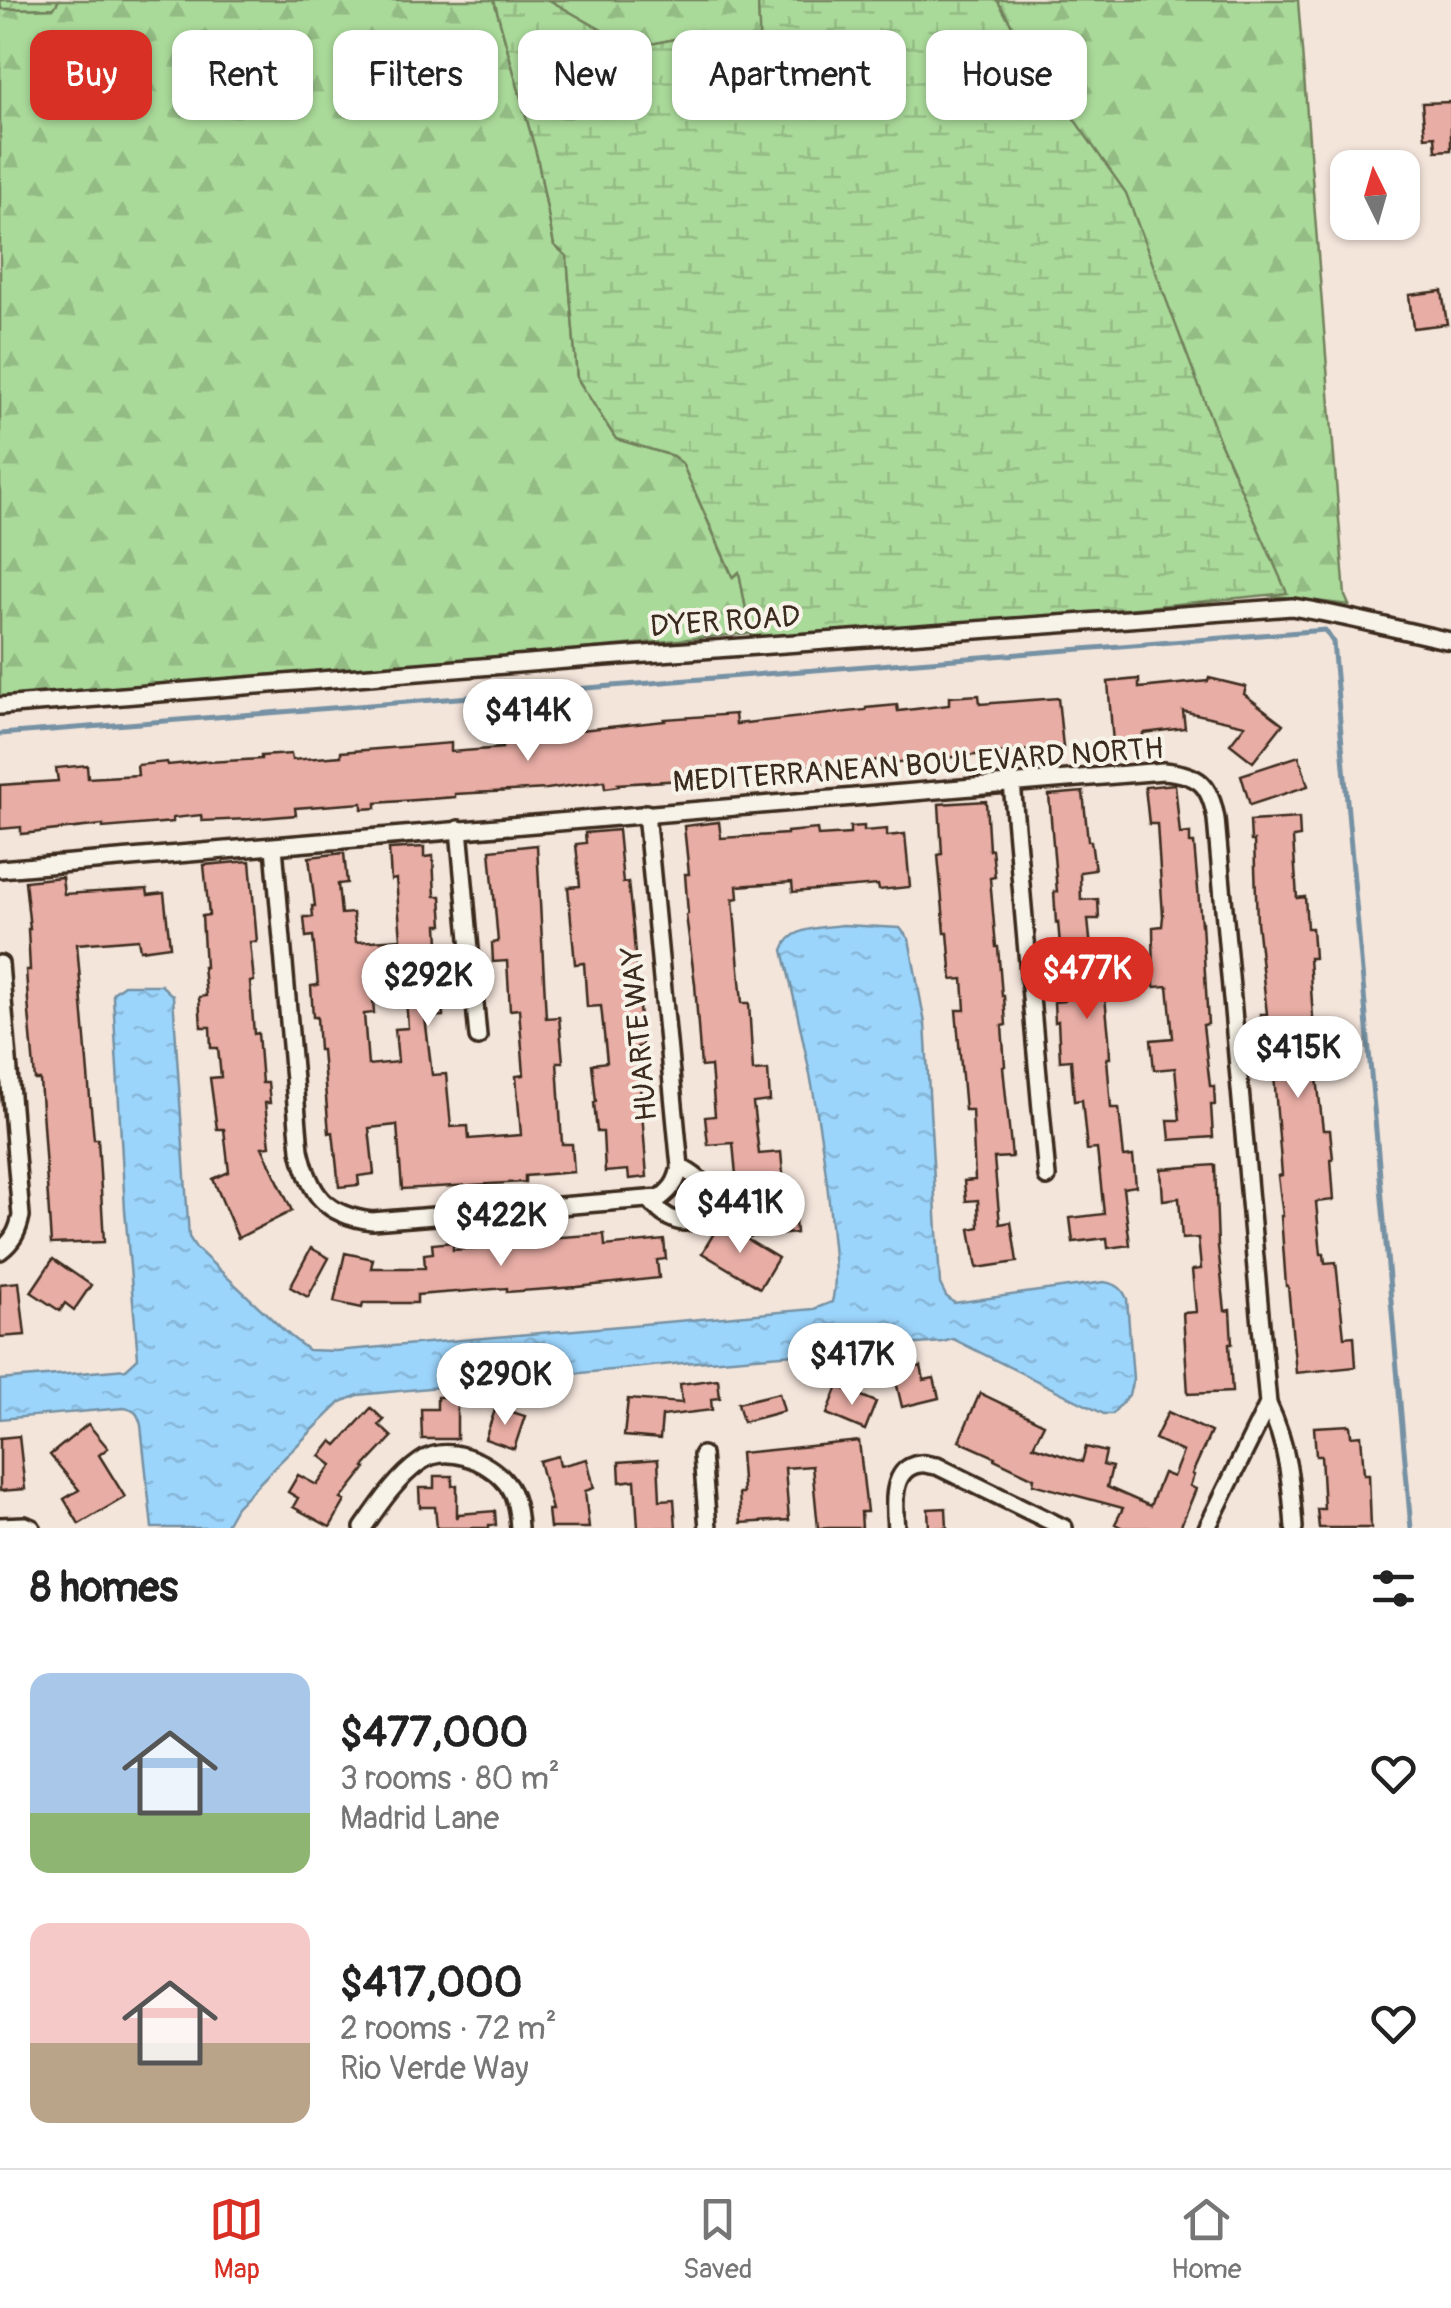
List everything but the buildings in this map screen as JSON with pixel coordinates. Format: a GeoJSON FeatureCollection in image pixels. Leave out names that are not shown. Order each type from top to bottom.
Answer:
{"type":"FeatureCollection","features":[{"type":"Feature","properties":{"kind":"street","name":"DYER ROAD"},"geometry":{"type":"LineString","coordinates":[[0,706],[1292,607],[1451,640]]}},
{"type":"Feature","properties":{"kind":"street","name":"MEDITERRANEAN BOULEVARD NORTH"},"geometry":{"type":"LineString","coordinates":[[0,870],[1164,771],[1196,778],[1213,799],[1216,819],[1268,1404]]}},
{"type":"Feature","properties":{"kind":"street"},"geometry":{"type":"LineString","coordinates":[[1012,783],[1047,1176]]}},
{"type":"Feature","properties":{"kind":"street","name":"HUARTE WAY"},"geometry":{"type":"LineString","coordinates":[[646,814],[680,1168]]}},
{"type":"Feature","properties":{"kind":"street"},"geometry":{"type":"LineString","coordinates":[[460,829],[478,1038]]}},
{"type":"Feature","properties":{"kind":"street"},"geometry":{"type":"LineString","coordinates":[[274,848],[300,1150],[314,1194],[328,1207],[372,1221],[660,1198],[678,1180],[680,1168],[698,1178],[706,1198],[700,1216],[682,1223],[671,1221],[650,1199]]}},
{"type":"Feature","properties":{"kind":"street"},"geometry":{"type":"LineString","coordinates":[[0,964],[21,1216],[18,1230],[0,1251]]}},
{"type":"Feature","properties":{"kind":"street"},"geometry":{"type":"LineString","coordinates":[[1207,1528],[1268,1404]]}},
{"type":"Feature","properties":{"kind":"street"},"geometry":{"type":"LineString","coordinates":[[1268,1404],[1281,1430],[1294,1528]]}},
{"type":"Feature","properties":{"kind":"street"},"geometry":{"type":"LineString","coordinates":[[912,1447],[918,1464]]}},
{"type":"Feature","properties":{"kind":"street"},"geometry":{"type":"LineString","coordinates":[[363,1528],[399,1482],[423,1459],[443,1454],[470,1458],[495,1471],[514,1499],[519,1528]]}},
{"type":"Feature","properties":{"kind":"street"},"geometry":{"type":"LineString","coordinates":[[702,1455],[708,1528]]}},
{"type":"Feature","properties":{"kind":"street"},"geometry":{"type":"LineString","coordinates":[[896,1528],[894,1501],[898,1481],[906,1470],[918,1464],[937,1466],[1064,1528]]}},
{"type":"Feature","properties":{"kind":"street"},"geometry":{"type":"LineString","coordinates":[[0,1526],[32,1528]]}},
{"type":"Feature","properties":{"kind":"green space"},"geometry":{"type":"Polygon","coordinates":[[[0,0],[59,0],[54,8],[1,9],[0,0]]]}},
{"type":"Feature","properties":{"kind":"green space"},"geometry":{"type":"Polygon","coordinates":[[[59,0],[494,0],[518,87],[518,120],[527,120],[554,245],[567,256],[577,378],[616,439],[673,456],[682,463],[732,576],[739,571],[750,633],[0,706],[0,9],[53,8],[59,0]]]}},
{"type":"Feature","properties":{"kind":"green space"},"geometry":{"type":"Polygon","coordinates":[[[494,0],[549,0],[602,30],[518,30],[518,87],[494,0]]]}},
{"type":"Feature","properties":{"kind":"green space"},"geometry":{"type":"Polygon","coordinates":[[[549,0],[758,0],[759,30],[672,30],[672,40],[652,44],[652,30],[602,30],[549,0]]]}},
{"type":"Feature","properties":{"kind":"green space"},"geometry":{"type":"Polygon","coordinates":[[[758,0],[997,0],[1015,30],[926,30],[926,120],[1075,120],[1126,193],[1220,442],[1287,593],[753,646],[739,572],[733,577],[682,463],[673,456],[616,439],[577,378],[567,256],[554,245],[527,120],[652,120],[652,44],[672,40],[672,120],[906,120],[906,30],[759,30],[758,0]]]}},
{"type":"Feature","properties":{"kind":"green space"},"geometry":{"type":"Polygon","coordinates":[[[997,0],[1298,0],[1345,596],[1349,605],[1267,595],[1286,593],[1220,442],[1062,120],[1087,120],[1087,30],[1015,30],[997,0]]]}},
{"type":"Feature","properties":{"kind":"water"},"geometry":{"type":"Polygon","coordinates":[[[843,925],[900,928],[909,939],[925,1023],[940,1284],[946,1296],[954,1303],[1104,1282],[1118,1287],[1127,1299],[1133,1379],[1129,1395],[1112,1414],[1104,1414],[953,1339],[358,1395],[341,1402],[280,1462],[236,1507],[224,1528],[152,1528],[141,1425],[131,1410],[0,1419],[0,1380],[126,1369],[138,1358],[113,997],[124,985],[161,985],[173,996],[189,1237],[196,1248],[308,1350],[336,1351],[814,1309],[832,1302],[834,1264],[824,1155],[783,950],[792,936],[800,932],[843,925]]]}},
{"type":"Feature","properties":{"kind":"waterway"},"geometry":{"type":"LineString","coordinates":[[0,734],[1325,630],[1333,642],[1411,1528]]}}]}
